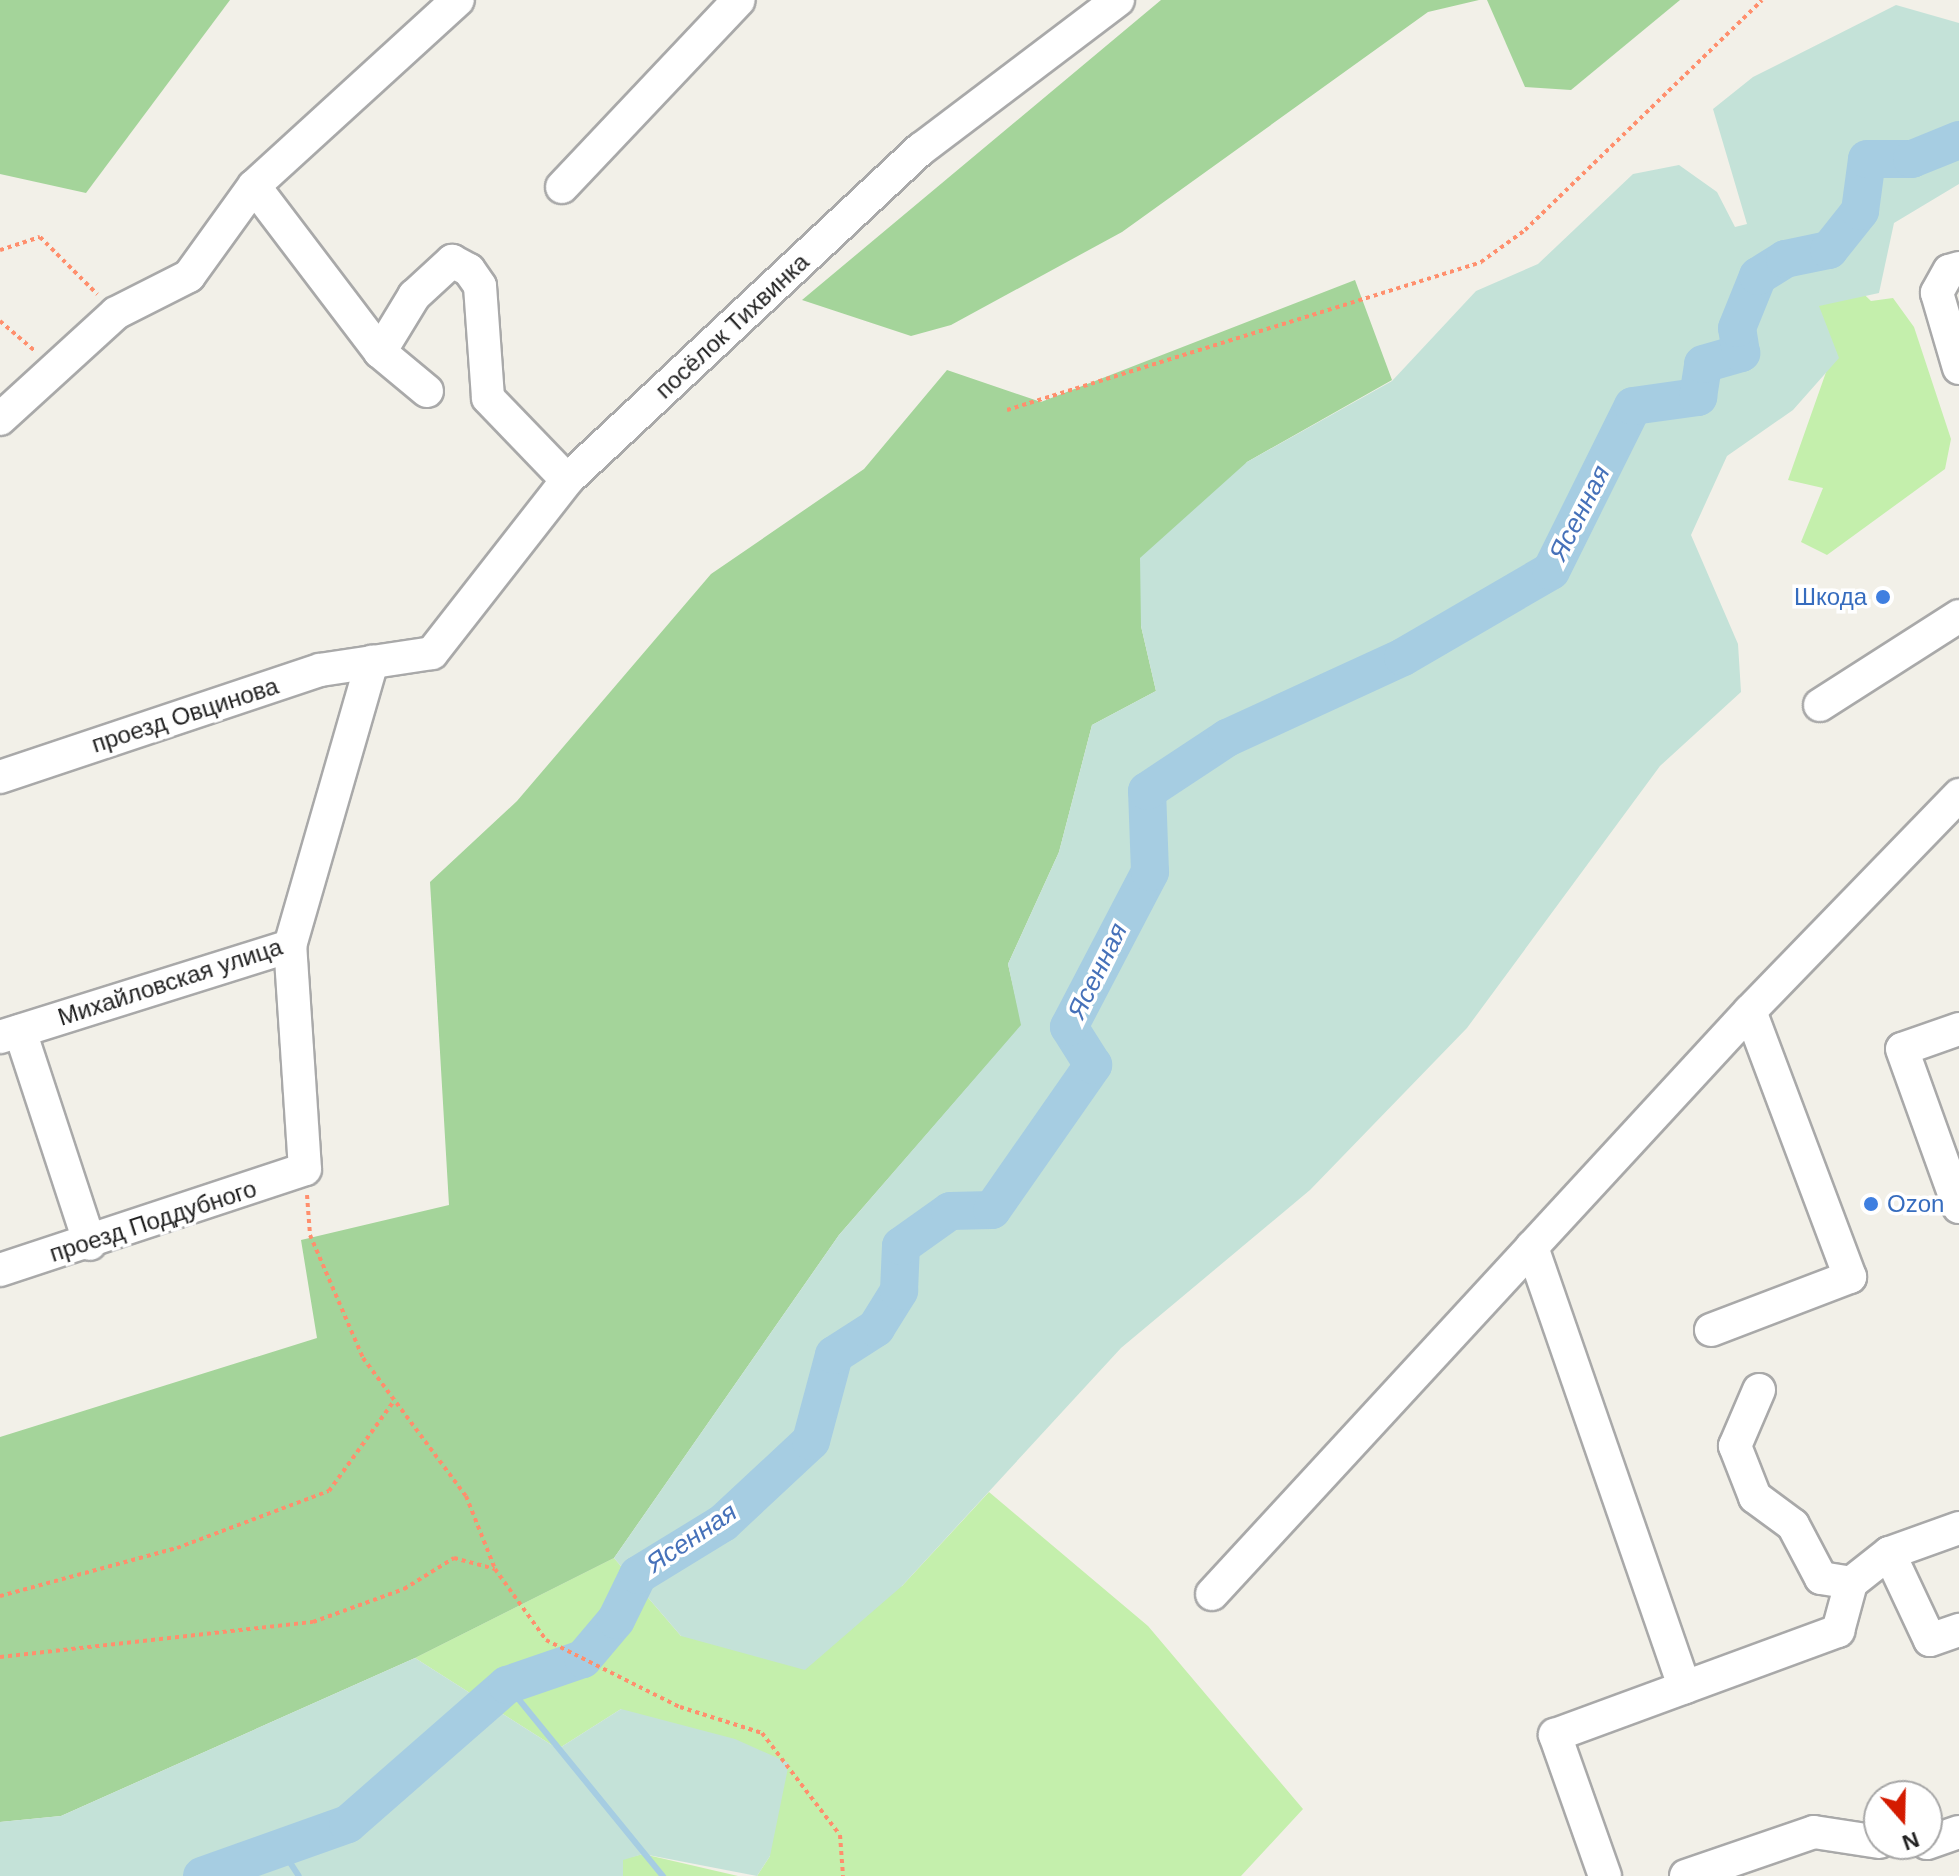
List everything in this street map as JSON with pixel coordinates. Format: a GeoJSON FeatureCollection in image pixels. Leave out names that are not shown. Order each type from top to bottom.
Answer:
{"type":"FeatureCollection","features":[{"type":"Feature","properties":{"kind":"street"},"geometry":{"type":"LineString","coordinates":[[0,419],[116,313],[189,276],[254,186],[458,0]]}},
{"type":"Feature","properties":{"kind":"street"},"geometry":{"type":"LineString","coordinates":[[562,187],[739,0]]}},
{"type":"Feature","properties":{"kind":"street","name":"посёлок Тихвинка"},"geometry":{"type":"LineString","coordinates":[[372,662],[432,653],[567,480],[921,149],[1118,0]]}},
{"type":"Feature","properties":{"kind":"street"},"geometry":{"type":"LineString","coordinates":[[254,186],[380,352],[427,391]]}},
{"type":"Feature","properties":{"kind":"street"},"geometry":{"type":"LineString","coordinates":[[380,352],[414,296],[452,261],[469,270],[480,286],[488,398],[567,480]]}},
{"type":"Feature","properties":{"kind":"street"},"geometry":{"type":"LineString","coordinates":[[1959,268],[1949,271],[1937,293],[1959,368]]}},
{"type":"Feature","properties":{"kind":"street"},"geometry":{"type":"LineString","coordinates":[[1820,705],[1959,616]]}},
{"type":"Feature","properties":{"kind":"street","name":"проезд Овцинова"},"geometry":{"type":"LineString","coordinates":[[2,771],[320,670],[372,662]]}},
{"type":"Feature","properties":{"kind":"street","name":"Михайловская улица"},"geometry":{"type":"LineString","coordinates":[[10,1034],[290,946],[372,662]]}},
{"type":"Feature","properties":{"kind":"street"},"geometry":{"type":"LineString","coordinates":[[1212,1594],[1750,1011],[1959,795]]}},
{"type":"Feature","properties":{"kind":"street"},"geometry":{"type":"LineString","coordinates":[[290,946],[305,1169]]}},
{"type":"Feature","properties":{"kind":"street"},"geometry":{"type":"LineString","coordinates":[[1711,1330],[1850,1277],[1750,1011]]}},
{"type":"Feature","properties":{"kind":"street"},"geometry":{"type":"LineString","coordinates":[[1959,1029],[1902,1049],[1959,1207]]}},
{"type":"Feature","properties":{"kind":"street"},"geometry":{"type":"LineString","coordinates":[[10,1034],[90,1244]]}},
{"type":"Feature","properties":{"kind":"street","name":"проезд Поддубного"},"geometry":{"type":"LineString","coordinates":[[0,1270],[90,1244],[305,1169]]}},
{"type":"Feature","properties":{"kind":"street"},"geometry":{"type":"LineString","coordinates":[[1532,1247],[1684,1687]]}},
{"type":"Feature","properties":{"kind":"street"},"geometry":{"type":"LineString","coordinates":[[1759,1390],[1735,1446],[1755,1497],[1793,1525],[1821,1578],[1851,1583]]}},
{"type":"Feature","properties":{"kind":"street"},"geometry":{"type":"LineString","coordinates":[[1605,1876],[1555,1735],[1838,1631],[1851,1583],[1889,1553],[1959,1528]]}},
{"type":"Feature","properties":{"kind":"street"},"geometry":{"type":"LineString","coordinates":[[1889,1553],[1930,1640],[1959,1630]]}},
{"type":"Feature","properties":{"kind":"street"},"geometry":{"type":"LineString","coordinates":[[1686,1876],[1814,1832],[1863,1840]]}},
{"type":"Feature","properties":{"kind":"path"},"geometry":{"type":"LineString","coordinates":[[1007,410],[1481,262],[1525,230],[1762,0]]}},
{"type":"Feature","properties":{"kind":"path"},"geometry":{"type":"LineString","coordinates":[[0,250],[40,237],[116,313]]}},
{"type":"Feature","properties":{"kind":"path"},"geometry":{"type":"LineString","coordinates":[[0,321],[55,369]]}},
{"type":"Feature","properties":{"kind":"path"},"geometry":{"type":"LineString","coordinates":[[305,1169],[310,1235],[363,1358],[466,1496],[495,1569],[546,1640],[680,1707],[762,1733],[840,1835],[843,1876]]}},
{"type":"Feature","properties":{"kind":"path"},"geometry":{"type":"LineString","coordinates":[[0,1596],[177,1548],[329,1491],[394,1401]]}},
{"type":"Feature","properties":{"kind":"path"},"geometry":{"type":"LineString","coordinates":[[0,1657],[313,1622],[404,1589],[454,1558],[495,1569]]}},
{"type":"Feature","properties":{"kind":"green space"},"geometry":{"type":"Polygon","coordinates":[[[0,0],[230,0],[86,193],[0,174],[0,0]]]}},
{"type":"Feature","properties":{"kind":"green space"},"geometry":{"type":"Polygon","coordinates":[[[1161,0],[1479,0],[1428,12],[1122,232],[951,325],[911,336],[802,300],[1161,0]]]}},
{"type":"Feature","properties":{"kind":"green space"},"geometry":{"type":"Polygon","coordinates":[[[1487,0],[1680,0],[1571,90],[1525,87],[1487,0]]]}},
{"type":"Feature","properties":{"kind":"green space"},"geometry":{"type":"Polygon","coordinates":[[[1845,276],[1871,301],[1893,298],[1914,327],[1951,439],[1945,469],[1827,555],[1801,542],[1823,488],[1788,480],[1831,358],[1804,305],[1845,276]]]}},
{"type":"Feature","properties":{"kind":"green space"},"geometry":{"type":"Polygon","coordinates":[[[1355,280],[1392,380],[1247,462],[1141,626],[1156,691],[1092,725],[1059,852],[1008,964],[1022,1025],[839,1235],[614,1558],[415,1658],[61,1816],[0,1822],[0,1437],[317,1338],[301,1240],[449,1205],[430,882],[517,801],[711,574],[864,469],[947,370],[1041,402],[1355,280]]]}},
{"type":"Feature","properties":{"kind":"green space"},"geometry":{"type":"Polygon","coordinates":[[[989,1492],[1148,1626],[1303,1809],[1241,1876],[757,1876],[770,1856],[621,1709],[558,1749],[415,1658],[614,1558],[681,1636],[902,1586],[989,1492]]]}},
{"type":"Feature","properties":{"kind":"green space"},"geometry":{"type":"Polygon","coordinates":[[[643,1854],[738,1876],[623,1876],[623,1859],[643,1854]]]}},
{"type":"Feature","properties":{"kind":"shaded area"},"geometry":{"type":"Polygon","coordinates":[[[1896,5],[1959,23],[1959,184],[1894,223],[1879,293],[1819,306],[1839,358],[1793,410],[1727,456],[1691,535],[1738,644],[1741,692],[1660,766],[1467,1028],[1310,1190],[1121,1348],[902,1586],[805,1670],[681,1636],[614,1558],[839,1235],[1021,1025],[1008,964],[1059,852],[1092,725],[1156,691],[1141,626],[1140,558],[1247,462],[1392,381],[1476,291],[1538,264],[1633,174],[1679,165],[1717,192],[1735,227],[1747,224],[1713,109],[1753,77],[1896,5]]]}},
{"type":"Feature","properties":{"kind":"shaded area"},"geometry":{"type":"Polygon","coordinates":[[[415,1658],[558,1749],[621,1709],[735,1739],[789,1763],[770,1856],[757,1876],[643,1854],[623,1860],[623,1876],[0,1876],[0,1822],[61,1816],[415,1658]]]}},
{"type":"Feature","properties":{"kind":"waterway","name":"Ясенная"},"geometry":{"type":"LineString","coordinates":[[202,1876],[348,1824],[507,1685],[583,1659],[616,1620],[638,1575],[723,1523],[811,1441],[834,1355],[876,1328],[899,1291],[901,1246],[950,1211],[992,1210],[1093,1065],[1069,1027],[1150,872],[1147,791],[1227,738],[1403,657],[1551,571],[1633,406],[1698,397],[1703,364],[1741,353],[1737,328],[1758,276],[1785,259],[1829,250],[1860,211],[1867,159],[1912,159],[1959,140]]}},
{"type":"Feature","properties":{"kind":"waterway"},"geometry":{"type":"LineString","coordinates":[[507,1685],[663,1876]]}},
{"type":"Feature","properties":{"kind":"waterway"},"geometry":{"type":"LineString","coordinates":[[278,1844],[299,1876]]}},
{"type":"Feature","properties":{"kind":"place","name":"Шкода"},"geometry":{"type":"Point","coordinates":[1883,597]}},
{"type":"Feature","properties":{"kind":"place","name":"Ozon"},"geometry":{"type":"Point","coordinates":[1871,1204]}}]}
